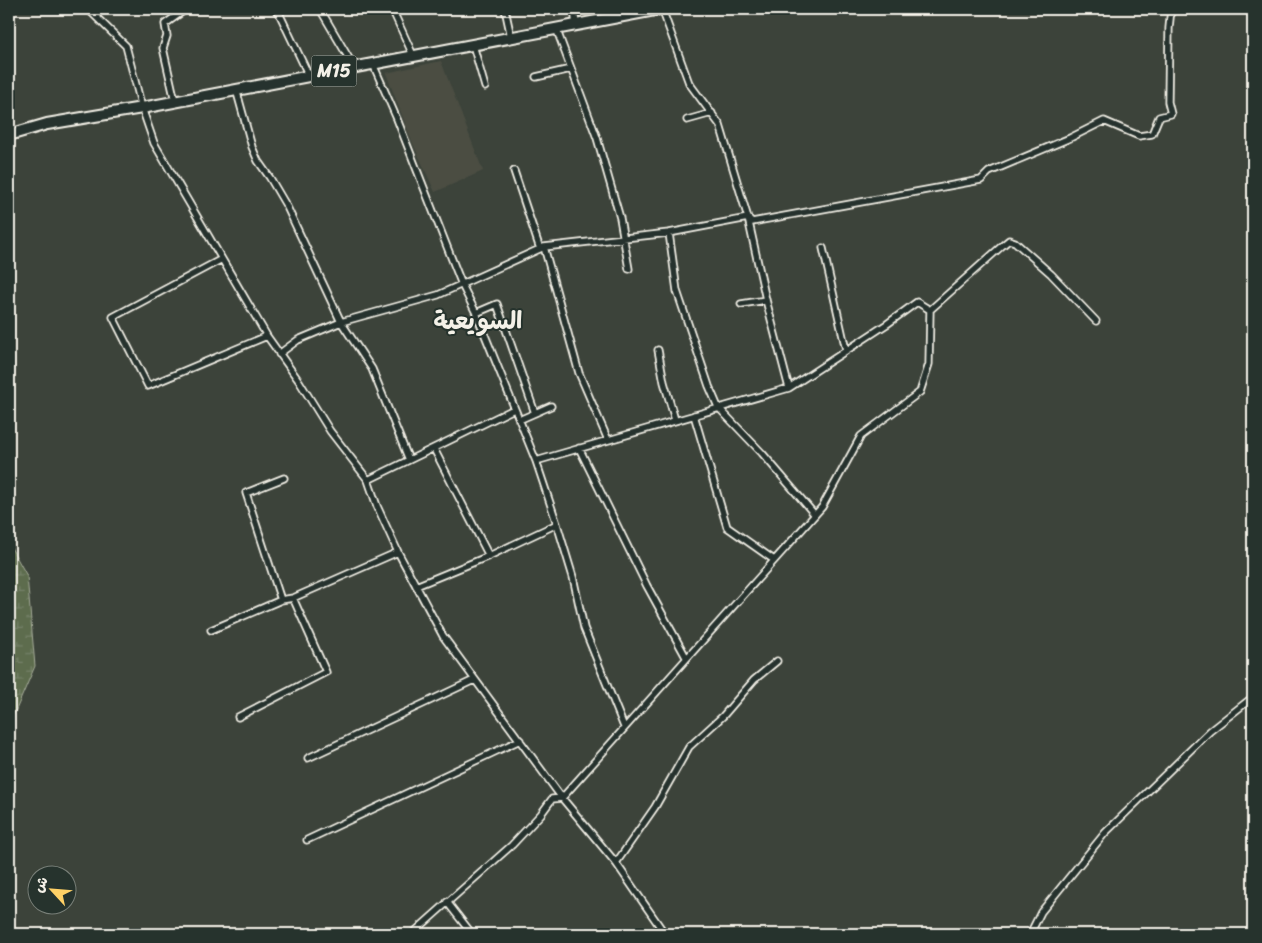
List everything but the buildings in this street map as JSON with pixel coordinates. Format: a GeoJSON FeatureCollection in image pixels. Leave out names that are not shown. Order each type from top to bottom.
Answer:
{"type":"FeatureCollection","features":[{"type":"Feature","properties":{"kind":"highway","name":"M15"},"geometry":{"type":"LineString","coordinates":[[9,135],[47,124],[142,108],[576,25],[633,11],[661,9]]}},
{"type":"Feature","properties":{"kind":"street"},"geometry":{"type":"LineString","coordinates":[[88,9],[126,46],[142,108],[154,143],[267,336],[299,381],[330,431],[368,480],[377,506],[398,552],[443,636],[562,798],[616,862],[665,934]]}},
{"type":"Feature","properties":{"kind":"street"},"geometry":{"type":"LineString","coordinates":[[175,101],[163,48],[167,34],[165,24],[186,9]]}},
{"type":"Feature","properties":{"kind":"street"},"geometry":{"type":"LineString","coordinates":[[275,9],[280,15],[308,76]]}},
{"type":"Feature","properties":{"kind":"street"},"geometry":{"type":"LineString","coordinates":[[320,9],[354,67]]}},
{"type":"Feature","properties":{"kind":"street"},"geometry":{"type":"LineString","coordinates":[[392,9],[413,55]]}},
{"type":"Feature","properties":{"kind":"street"},"geometry":{"type":"LineString","coordinates":[[505,9],[510,37]]}},
{"type":"Feature","properties":{"kind":"street"},"geometry":{"type":"LineString","coordinates":[[574,9],[576,25]]}},
{"type":"Feature","properties":{"kind":"street"},"geometry":{"type":"LineString","coordinates":[[661,9],[689,83],[720,125],[748,218],[766,300],[789,388]]}},
{"type":"Feature","properties":{"kind":"street"},"geometry":{"type":"LineString","coordinates":[[748,218],[752,222],[981,180],[989,172],[1070,138],[1104,121],[1139,136],[1152,134],[1159,117],[1171,114],[1168,102],[1171,9]]}},
{"type":"Feature","properties":{"kind":"street"},"geometry":{"type":"LineString","coordinates":[[556,28],[597,138],[620,218],[629,269]]}},
{"type":"Feature","properties":{"kind":"street"},"geometry":{"type":"LineString","coordinates":[[472,45],[485,87]]}},
{"type":"Feature","properties":{"kind":"street"},"geometry":{"type":"LineString","coordinates":[[373,64],[397,119],[462,285],[476,313],[536,461],[573,577],[584,628],[624,726]]}},
{"type":"Feature","properties":{"kind":"street"},"geometry":{"type":"LineString","coordinates":[[536,77],[571,69]]}},
{"type":"Feature","properties":{"kind":"street"},"geometry":{"type":"LineString","coordinates":[[236,89],[252,147],[258,161],[287,207],[341,322],[372,369],[409,460]]}},
{"type":"Feature","properties":{"kind":"street"},"geometry":{"type":"LineString","coordinates":[[687,120],[712,113]]}},
{"type":"Feature","properties":{"kind":"street"},"geometry":{"type":"LineString","coordinates":[[514,171],[542,248],[579,373],[608,440]]}},
{"type":"Feature","properties":{"kind":"street"},"geometry":{"type":"LineString","coordinates":[[279,354],[298,340],[341,322],[438,296],[542,248],[670,232],[748,218]]}},
{"type":"Feature","properties":{"kind":"street"},"geometry":{"type":"LineString","coordinates":[[670,232],[677,291],[718,407],[762,453],[815,515]]}},
{"type":"Feature","properties":{"kind":"street"},"geometry":{"type":"LineString","coordinates":[[412,934],[512,845],[541,814],[552,799],[562,798],[624,726],[822,507],[861,436],[920,392],[929,364],[930,310],[1009,240],[1015,242],[1051,274],[1096,321]]}},
{"type":"Feature","properties":{"kind":"street"},"geometry":{"type":"LineString","coordinates":[[823,248],[846,350]]}},
{"type":"Feature","properties":{"kind":"street"},"geometry":{"type":"LineString","coordinates":[[222,259],[113,317],[148,386],[267,336]]}},
{"type":"Feature","properties":{"kind":"street"},"geometry":{"type":"LineString","coordinates":[[741,304],[766,300]]}},
{"type":"Feature","properties":{"kind":"street"},"geometry":{"type":"LineString","coordinates":[[536,461],[789,388],[888,324],[917,302],[930,310]]}},
{"type":"Feature","properties":{"kind":"street"},"geometry":{"type":"LineString","coordinates":[[476,313],[497,304],[535,413]]}},
{"type":"Feature","properties":{"kind":"street"},"geometry":{"type":"LineString","coordinates":[[658,350],[664,382],[675,420]]}},
{"type":"Feature","properties":{"kind":"street"},"geometry":{"type":"LineString","coordinates":[[519,420],[552,406]]}},
{"type":"Feature","properties":{"kind":"street"},"geometry":{"type":"LineString","coordinates":[[368,480],[514,409]]}},
{"type":"Feature","properties":{"kind":"street"},"geometry":{"type":"LineString","coordinates":[[694,414],[727,527],[774,560]]}},
{"type":"Feature","properties":{"kind":"street"},"geometry":{"type":"LineString","coordinates":[[434,448],[489,556]]}},
{"type":"Feature","properties":{"kind":"street"},"geometry":{"type":"LineString","coordinates":[[579,448],[686,658]]}},
{"type":"Feature","properties":{"kind":"street"},"geometry":{"type":"LineString","coordinates":[[281,600],[246,493],[284,478]]}},
{"type":"Feature","properties":{"kind":"street"},"geometry":{"type":"LineString","coordinates":[[416,586],[489,556],[557,524]]}},
{"type":"Feature","properties":{"kind":"street"},"geometry":{"type":"LineString","coordinates":[[210,630],[281,600],[293,598],[398,552]]}},
{"type":"Feature","properties":{"kind":"street"},"geometry":{"type":"LineString","coordinates":[[238,717],[326,672],[293,598]]}},
{"type":"Feature","properties":{"kind":"street"},"geometry":{"type":"LineString","coordinates":[[616,862],[655,808],[689,747],[723,716],[754,680],[777,661]]}},
{"type":"Feature","properties":{"kind":"street"},"geometry":{"type":"LineString","coordinates":[[308,758],[474,680]]}},
{"type":"Feature","properties":{"kind":"street"},"geometry":{"type":"LineString","coordinates":[[1030,934],[1041,912],[1104,833],[1210,731],[1253,697]]}},
{"type":"Feature","properties":{"kind":"street"},"geometry":{"type":"LineString","coordinates":[[307,840],[520,740]]}},
{"type":"Feature","properties":{"kind":"street"},"geometry":{"type":"LineString","coordinates":[[447,902],[472,934]]}},
{"type":"Feature","properties":{"kind":"shaded area"},"geometry":{"type":"Polygon","coordinates":[[[441,61],[483,171],[435,192],[411,139],[386,73],[441,61]]]}},
{"type":"Feature","properties":{"kind":"green space"},"geometry":{"type":"Polygon","coordinates":[[[9,544],[27,576],[35,666],[9,726],[9,544]]]}},
{"type":"Feature","properties":{"kind":"district","name":"السويعية"},"geometry":{"type":"Point","coordinates":[478,321]}}]}
